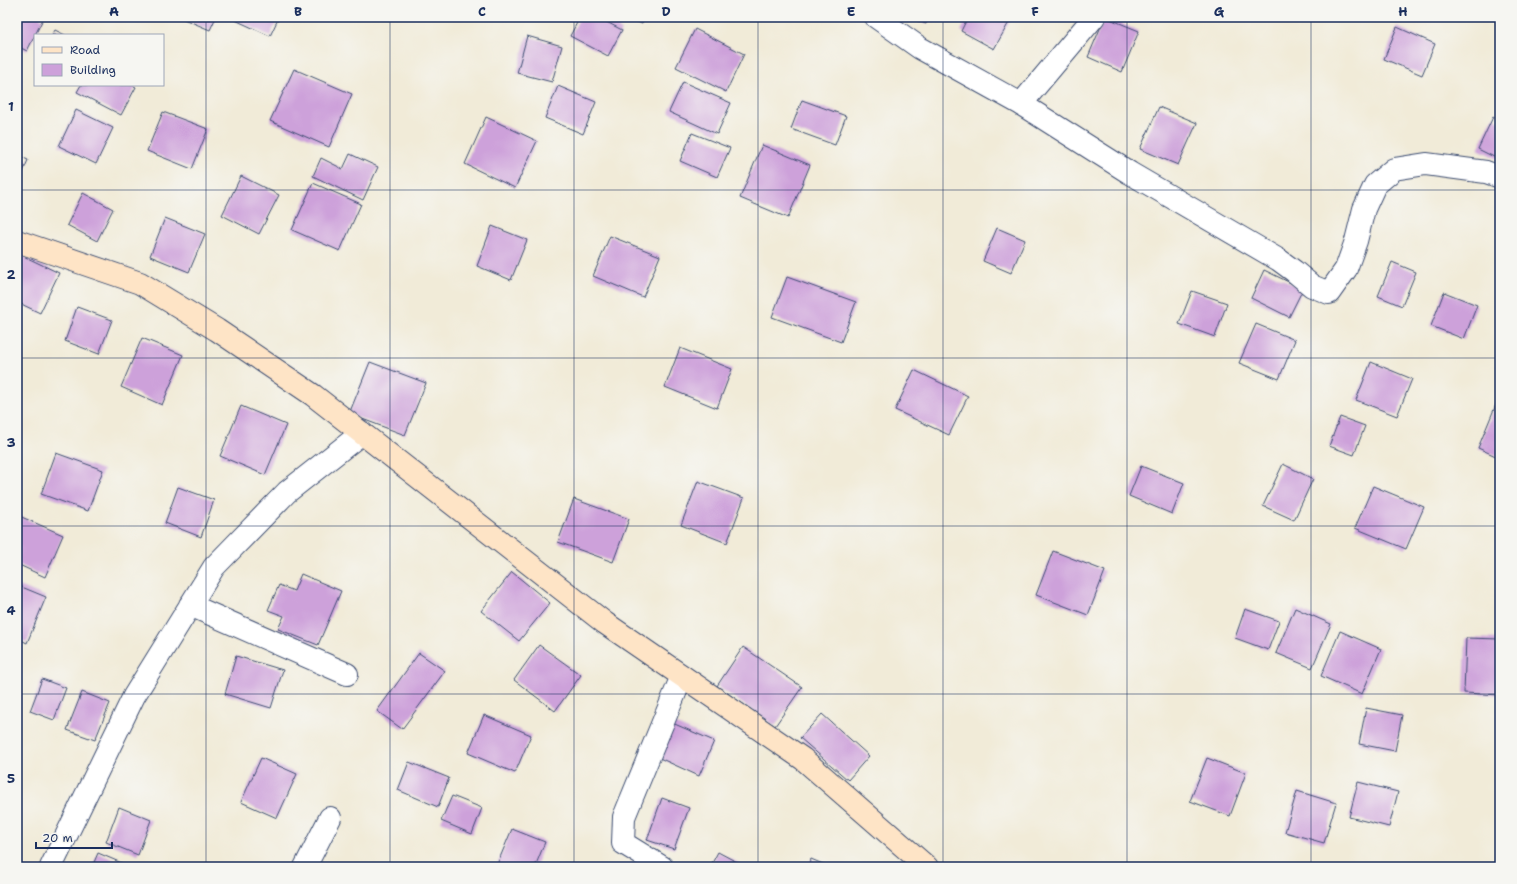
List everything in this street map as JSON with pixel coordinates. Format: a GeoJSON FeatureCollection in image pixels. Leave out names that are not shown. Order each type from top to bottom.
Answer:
{"type":"FeatureCollection","features":[{"type":"Feature","properties":{"kind":"main road"},"geometry":{"type":"LineString","coordinates":[[17,241],[140,283],[217,330],[313,394],[605,623],[803,759],[927,867]]}},
{"type":"Feature","properties":{"kind":"street"},"geometry":{"type":"LineString","coordinates":[[876,17],[920,48],[1021,104],[1130,173],[1279,260],[1312,286],[1329,293],[1346,269],[1356,241],[1364,209],[1375,185],[1394,170],[1426,164],[1486,172],[1500,177]]}},
{"type":"Feature","properties":{"kind":"street"},"geometry":{"type":"LineString","coordinates":[[1021,104],[1094,17]]}},
{"type":"Feature","properties":{"kind":"street"},"geometry":{"type":"LineString","coordinates":[[51,867],[134,696],[214,567],[282,498],[362,433]]}},
{"type":"Feature","properties":{"kind":"street"},"geometry":{"type":"LineString","coordinates":[[190,605],[348,674]]}},
{"type":"Feature","properties":{"kind":"street"},"geometry":{"type":"LineString","coordinates":[[662,867],[623,843],[624,817],[682,676]]}},
{"type":"Feature","properties":{"kind":"street"},"geometry":{"type":"LineString","coordinates":[[306,867],[330,818]]}},
{"type":"Feature","properties":{"kind":"building"},"geometry":{"type":"Polygon","coordinates":[[[17,17],[39,17],[43,19],[36,34],[34,34],[27,51],[17,46],[17,17]]]}},
{"type":"Feature","properties":{"kind":"building"},"geometry":{"type":"Polygon","coordinates":[[[179,17],[216,17],[210,30],[179,17]]]}},
{"type":"Feature","properties":{"kind":"building"},"geometry":{"type":"Polygon","coordinates":[[[233,17],[279,17],[270,36],[233,19],[233,17]]]}},
{"type":"Feature","properties":{"kind":"building"},"geometry":{"type":"Polygon","coordinates":[[[580,17],[597,17],[622,30],[608,56],[570,36],[580,17]]]}},
{"type":"Feature","properties":{"kind":"building"},"geometry":{"type":"Polygon","coordinates":[[[627,17],[645,17],[642,24],[627,17]]]}},
{"type":"Feature","properties":{"kind":"building"},"geometry":{"type":"Polygon","coordinates":[[[908,17],[928,17],[926,24],[908,17]]]}},
{"type":"Feature","properties":{"kind":"building"},"geometry":{"type":"Polygon","coordinates":[[[968,17],[1012,17],[994,49],[961,31],[968,17]]]}},
{"type":"Feature","properties":{"kind":"building"},"geometry":{"type":"Polygon","coordinates":[[[1105,17],[1139,31],[1122,72],[1088,57],[1105,17]]]}},
{"type":"Feature","properties":{"kind":"building"},"geometry":{"type":"Polygon","coordinates":[[[1397,27],[1435,44],[1422,75],[1384,59],[1397,27]]]}},
{"type":"Feature","properties":{"kind":"building"},"geometry":{"type":"Polygon","coordinates":[[[695,29],[744,54],[726,92],[676,67],[695,29]]]}},
{"type":"Feature","properties":{"kind":"building"},"geometry":{"type":"Polygon","coordinates":[[[55,30],[63,34],[53,34],[55,30]]]}},
{"type":"Feature","properties":{"kind":"building"},"geometry":{"type":"Polygon","coordinates":[[[527,36],[562,46],[552,82],[517,73],[527,36]]]}},
{"type":"Feature","properties":{"kind":"building"},"geometry":{"type":"Polygon","coordinates":[[[294,69],[352,94],[329,147],[270,121],[294,69]]]}},
{"type":"Feature","properties":{"kind":"building"},"geometry":{"type":"Polygon","coordinates":[[[683,82],[731,103],[717,134],[669,112],[683,82]]]}},
{"type":"Feature","properties":{"kind":"building"},"geometry":{"type":"Polygon","coordinates":[[[80,86],[136,87],[121,115],[77,92],[80,86]]]}},
{"type":"Feature","properties":{"kind":"building"},"geometry":{"type":"Polygon","coordinates":[[[558,86],[596,102],[583,134],[545,118],[558,86]]]}},
{"type":"Feature","properties":{"kind":"building"},"geometry":{"type":"Polygon","coordinates":[[[802,100],[846,116],[835,145],[791,129],[802,100]]]}},
{"type":"Feature","properties":{"kind":"building"},"geometry":{"type":"Polygon","coordinates":[[[1159,107],[1197,123],[1178,165],[1140,149],[1159,107]]]}},
{"type":"Feature","properties":{"kind":"building"},"geometry":{"type":"Polygon","coordinates":[[[76,110],[113,128],[96,164],[59,146],[76,110]]]}},
{"type":"Feature","properties":{"kind":"building"},"geometry":{"type":"Polygon","coordinates":[[[163,112],[208,129],[192,169],[147,151],[163,112]]]}},
{"type":"Feature","properties":{"kind":"building"},"geometry":{"type":"Polygon","coordinates":[[[486,117],[537,141],[515,188],[465,164],[486,117]]]}},
{"type":"Feature","properties":{"kind":"building"},"geometry":{"type":"Polygon","coordinates":[[[1493,117],[1500,121],[1500,160],[1478,149],[1493,117]]]}},
{"type":"Feature","properties":{"kind":"building"},"geometry":{"type":"Polygon","coordinates":[[[692,133],[730,148],[717,177],[680,161],[692,133]]]}},
{"type":"Feature","properties":{"kind":"building"},"geometry":{"type":"Polygon","coordinates":[[[762,145],[810,165],[788,218],[740,198],[762,145]]]}},
{"type":"Feature","properties":{"kind":"building"},"geometry":{"type":"Polygon","coordinates":[[[350,154],[378,167],[363,200],[313,176],[321,158],[343,169],[350,154]]]}},
{"type":"Feature","properties":{"kind":"building"},"geometry":{"type":"Polygon","coordinates":[[[17,155],[28,160],[17,186],[17,155]]]}},
{"type":"Feature","properties":{"kind":"building"},"geometry":{"type":"Polygon","coordinates":[[[241,176],[279,195],[259,234],[222,215],[241,176]]]}},
{"type":"Feature","properties":{"kind":"building"},"geometry":{"type":"Polygon","coordinates":[[[313,183],[361,204],[340,251],[292,230],[313,183]]]}},
{"type":"Feature","properties":{"kind":"building"},"geometry":{"type":"Polygon","coordinates":[[[83,193],[113,209],[97,241],[67,225],[83,193]]]}},
{"type":"Feature","properties":{"kind":"building"},"geometry":{"type":"Polygon","coordinates":[[[165,218],[205,234],[189,272],[150,256],[165,218]]]}},
{"type":"Feature","properties":{"kind":"building"},"geometry":{"type":"Polygon","coordinates":[[[492,226],[527,240],[511,280],[477,266],[492,226]]]}},
{"type":"Feature","properties":{"kind":"building"},"geometry":{"type":"Polygon","coordinates":[[[997,228],[1025,240],[1011,273],[983,261],[997,228]]]}},
{"type":"Feature","properties":{"kind":"building"},"geometry":{"type":"Polygon","coordinates":[[[610,236],[660,256],[643,297],[593,276],[610,236]]]}},
{"type":"Feature","properties":{"kind":"building"},"geometry":{"type":"Polygon","coordinates":[[[17,253],[59,273],[40,313],[17,302],[17,253]]]}},
{"type":"Feature","properties":{"kind":"building"},"geometry":{"type":"Polygon","coordinates":[[[1392,262],[1416,272],[1402,306],[1378,296],[1392,262]]]}},
{"type":"Feature","properties":{"kind":"building"},"geometry":{"type":"Polygon","coordinates":[[[1264,270],[1303,289],[1289,317],[1251,298],[1264,270]]]}},
{"type":"Feature","properties":{"kind":"building"},"geometry":{"type":"Polygon","coordinates":[[[787,277],[856,302],[841,342],[772,317],[787,277]]]}},
{"type":"Feature","properties":{"kind":"building"},"geometry":{"type":"Polygon","coordinates":[[[1192,291],[1227,303],[1215,337],[1179,324],[1192,291]]]}},
{"type":"Feature","properties":{"kind":"building"},"geometry":{"type":"Polygon","coordinates":[[[1444,292],[1477,305],[1464,339],[1431,326],[1444,292]]]}},
{"type":"Feature","properties":{"kind":"building"},"geometry":{"type":"Polygon","coordinates":[[[77,307],[112,320],[99,354],[65,341],[77,307]]]}},
{"type":"Feature","properties":{"kind":"building"},"geometry":{"type":"Polygon","coordinates":[[[1256,324],[1295,340],[1279,379],[1239,363],[1256,324]]]}},
{"type":"Feature","properties":{"kind":"building"},"geometry":{"type":"Polygon","coordinates":[[[142,338],[183,355],[162,405],[121,387],[142,338]]]}},
{"type":"Feature","properties":{"kind":"building"},"geometry":{"type":"Polygon","coordinates":[[[680,348],[732,369],[717,408],[665,387],[680,348]]]}},
{"type":"Feature","properties":{"kind":"building"},"geometry":{"type":"Polygon","coordinates":[[[370,362],[426,383],[405,435],[349,414],[370,362]]]}},
{"type":"Feature","properties":{"kind":"building"},"geometry":{"type":"Polygon","coordinates":[[[1371,362],[1412,379],[1397,416],[1356,400],[1371,362]]]}},
{"type":"Feature","properties":{"kind":"building"},"geometry":{"type":"Polygon","coordinates":[[[914,370],[968,396],[949,435],[895,410],[914,370]]]}},
{"type":"Feature","properties":{"kind":"building"},"geometry":{"type":"Polygon","coordinates":[[[1497,402],[1500,404],[1500,458],[1478,448],[1497,402]]]}},
{"type":"Feature","properties":{"kind":"building"},"geometry":{"type":"Polygon","coordinates":[[[241,406],[286,425],[265,475],[220,456],[241,406]]]}},
{"type":"Feature","properties":{"kind":"building"},"geometry":{"type":"Polygon","coordinates":[[[1340,417],[1365,426],[1354,455],[1329,446],[1340,417]]]}},
{"type":"Feature","properties":{"kind":"building"},"geometry":{"type":"Polygon","coordinates":[[[56,453],[103,470],[88,511],[41,494],[56,453]]]}},
{"type":"Feature","properties":{"kind":"building"},"geometry":{"type":"Polygon","coordinates":[[[1283,464],[1313,479],[1294,520],[1263,506],[1283,464]]]}},
{"type":"Feature","properties":{"kind":"building"},"geometry":{"type":"Polygon","coordinates":[[[1141,466],[1184,483],[1172,514],[1129,496],[1141,466]]]}},
{"type":"Feature","properties":{"kind":"building"},"geometry":{"type":"Polygon","coordinates":[[[698,481],[744,498],[727,543],[681,525],[698,481]]]}},
{"type":"Feature","properties":{"kind":"building"},"geometry":{"type":"Polygon","coordinates":[[[1373,486],[1424,507],[1406,549],[1355,528],[1373,486]]]}},
{"type":"Feature","properties":{"kind":"building"},"geometry":{"type":"Polygon","coordinates":[[[178,487],[214,500],[201,537],[165,523],[178,487]]]}},
{"type":"Feature","properties":{"kind":"building"},"geometry":{"type":"Polygon","coordinates":[[[574,499],[629,519],[613,562],[558,542],[574,499]]]}},
{"type":"Feature","properties":{"kind":"building"},"geometry":{"type":"Polygon","coordinates":[[[17,515],[63,535],[45,577],[17,564],[17,515]]]}},
{"type":"Feature","properties":{"kind":"building"},"geometry":{"type":"Polygon","coordinates":[[[1053,551],[1105,571],[1088,615],[1036,595],[1053,551]]]}},
{"type":"Feature","properties":{"kind":"building"},"geometry":{"type":"Polygon","coordinates":[[[512,572],[550,603],[519,641],[481,611],[512,572]]]}},
{"type":"Feature","properties":{"kind":"building"},"geometry":{"type":"Polygon","coordinates":[[[301,574],[341,591],[318,645],[278,629],[284,616],[268,610],[279,585],[294,591],[301,574]]]}},
{"type":"Feature","properties":{"kind":"building"},"geometry":{"type":"Polygon","coordinates":[[[17,585],[46,597],[27,643],[17,638],[17,585]]]}},
{"type":"Feature","properties":{"kind":"building"},"geometry":{"type":"Polygon","coordinates":[[[1295,608],[1331,624],[1312,668],[1276,653],[1295,608]]]}},
{"type":"Feature","properties":{"kind":"building"},"geometry":{"type":"Polygon","coordinates":[[[1245,609],[1279,621],[1268,650],[1235,638],[1245,609]]]}},
{"type":"Feature","properties":{"kind":"building"},"geometry":{"type":"Polygon","coordinates":[[[1340,631],[1381,649],[1362,694],[1321,676],[1340,631]]]}},
{"type":"Feature","properties":{"kind":"building"},"geometry":{"type":"Polygon","coordinates":[[[1466,638],[1500,639],[1500,695],[1464,693],[1466,638]]]}},
{"type":"Feature","properties":{"kind":"building"},"geometry":{"type":"Polygon","coordinates":[[[539,645],[581,675],[555,711],[514,680],[539,645]]]}},
{"type":"Feature","properties":{"kind":"building"},"geometry":{"type":"Polygon","coordinates":[[[743,647],[802,687],[775,726],[717,686],[743,647]]]}},
{"type":"Feature","properties":{"kind":"building"},"geometry":{"type":"Polygon","coordinates":[[[419,653],[445,671],[402,729],[377,711],[419,653]]]}},
{"type":"Feature","properties":{"kind":"building"},"geometry":{"type":"Polygon","coordinates":[[[236,656],[283,670],[271,708],[225,694],[236,656]]]}},
{"type":"Feature","properties":{"kind":"building"},"geometry":{"type":"Polygon","coordinates":[[[42,679],[66,688],[54,720],[30,711],[42,679]]]}},
{"type":"Feature","properties":{"kind":"building"},"geometry":{"type":"Polygon","coordinates":[[[82,692],[110,703],[95,740],[67,730],[82,692]]]}},
{"type":"Feature","properties":{"kind":"building"},"geometry":{"type":"Polygon","coordinates":[[[1366,708],[1402,715],[1395,751],[1359,744],[1366,708]]]}},
{"type":"Feature","properties":{"kind":"building"},"geometry":{"type":"Polygon","coordinates":[[[822,714],[869,756],[848,780],[800,738],[822,714]]]}},
{"type":"Feature","properties":{"kind":"building"},"geometry":{"type":"Polygon","coordinates":[[[484,715],[531,735],[515,773],[468,753],[484,715]]]}},
{"type":"Feature","properties":{"kind":"building"},"geometry":{"type":"Polygon","coordinates":[[[670,722],[714,741],[699,776],[655,756],[670,722]]]}},
{"type":"Feature","properties":{"kind":"building"},"geometry":{"type":"Polygon","coordinates":[[[261,758],[297,774],[277,818],[241,802],[261,758]]]}},
{"type":"Feature","properties":{"kind":"building"},"geometry":{"type":"Polygon","coordinates":[[[1207,758],[1246,773],[1230,816],[1190,801],[1207,758]]]}},
{"type":"Feature","properties":{"kind":"building"},"geometry":{"type":"Polygon","coordinates":[[[409,762],[449,778],[438,807],[398,790],[409,762]]]}},
{"type":"Feature","properties":{"kind":"building"},"geometry":{"type":"Polygon","coordinates":[[[1358,782],[1398,792],[1389,827],[1349,817],[1358,782]]]}},
{"type":"Feature","properties":{"kind":"building"},"geometry":{"type":"Polygon","coordinates":[[[1297,791],[1336,803],[1324,843],[1285,832],[1297,791]]]}},
{"type":"Feature","properties":{"kind":"building"},"geometry":{"type":"Polygon","coordinates":[[[452,796],[482,808],[472,834],[441,821],[452,796]]]}},
{"type":"Feature","properties":{"kind":"building"},"geometry":{"type":"Polygon","coordinates":[[[662,798],[689,808],[674,849],[647,840],[662,798]]]}},
{"type":"Feature","properties":{"kind":"building"},"geometry":{"type":"Polygon","coordinates":[[[119,807],[151,820],[138,855],[106,842],[119,807]]]}},
{"type":"Feature","properties":{"kind":"building"},"geometry":{"type":"Polygon","coordinates":[[[512,829],[545,842],[535,867],[496,867],[512,829]]]}},
{"type":"Feature","properties":{"kind":"building"},"geometry":{"type":"Polygon","coordinates":[[[718,852],[746,867],[710,867],[718,852]]]}},
{"type":"Feature","properties":{"kind":"building"},"geometry":{"type":"Polygon","coordinates":[[[98,853],[131,867],[92,867],[98,853]]]}},
{"type":"Feature","properties":{"kind":"building"},"geometry":{"type":"Polygon","coordinates":[[[811,859],[830,867],[807,867],[811,859]]]}}]}
